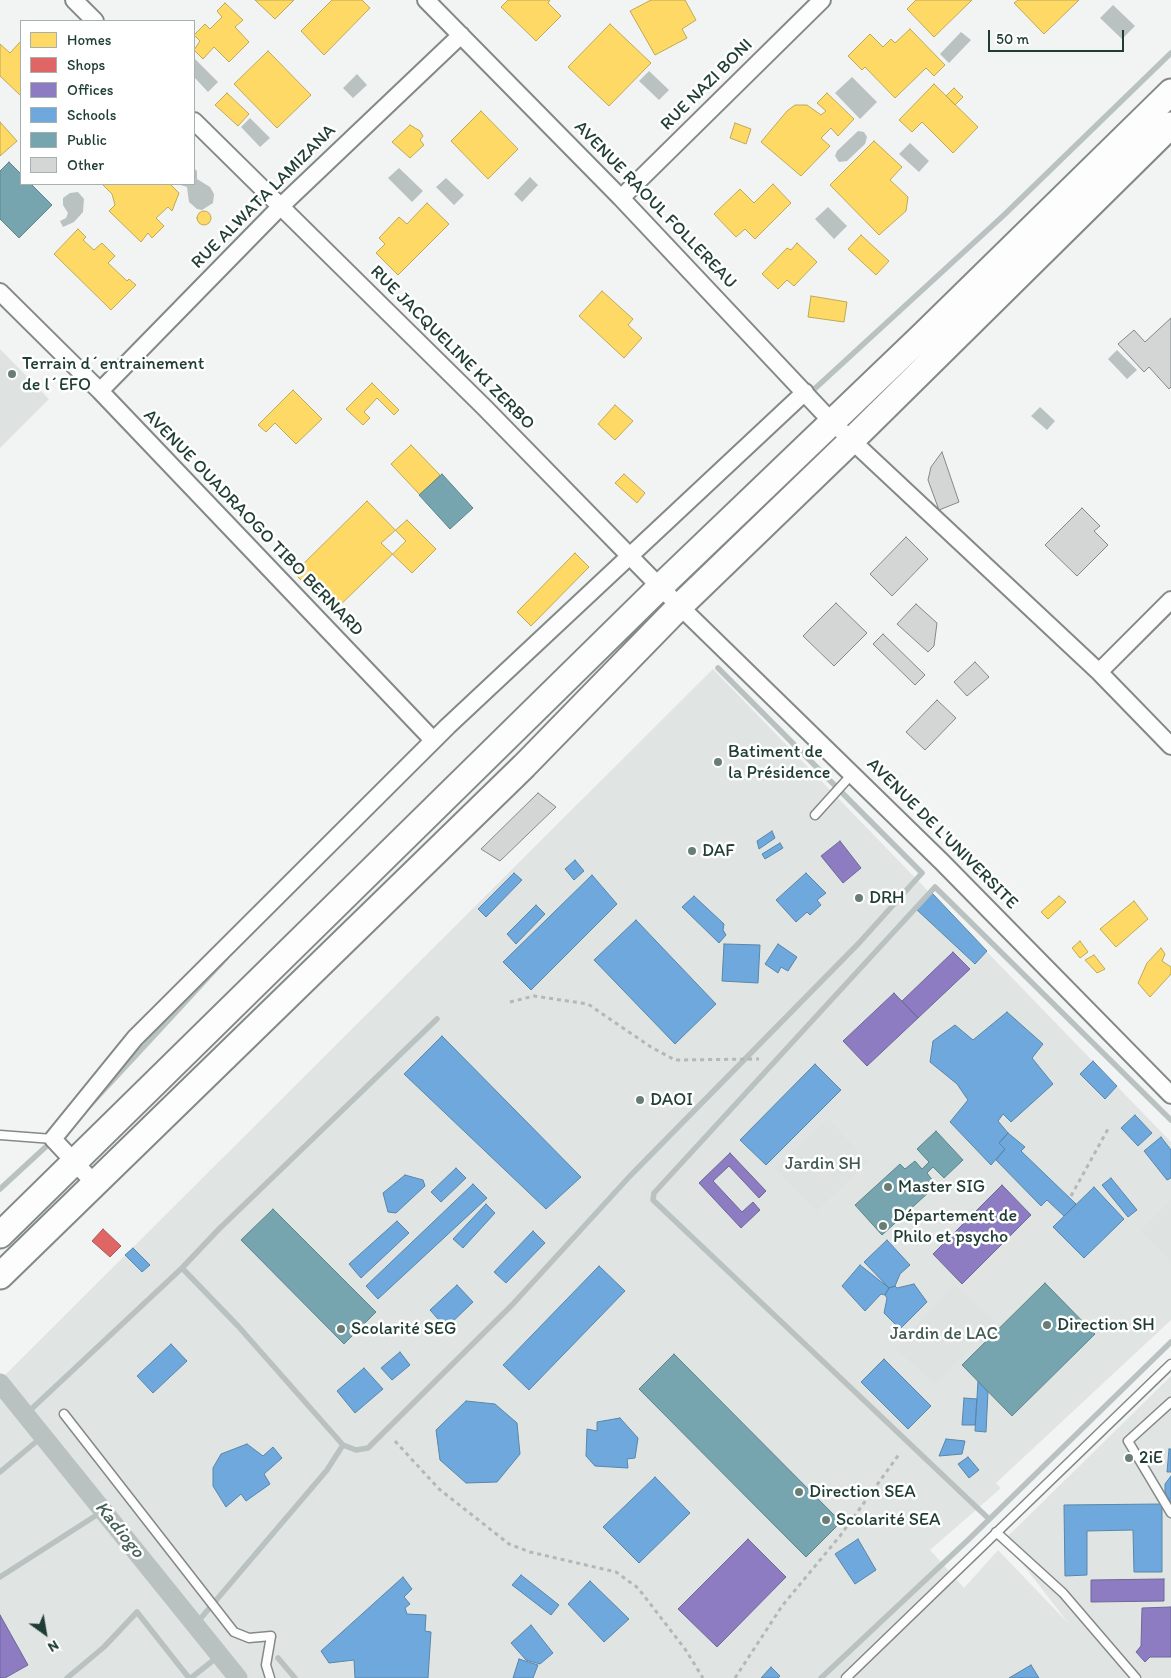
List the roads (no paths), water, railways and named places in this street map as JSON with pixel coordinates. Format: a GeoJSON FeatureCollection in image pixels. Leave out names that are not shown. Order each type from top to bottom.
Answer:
{"type":"FeatureCollection","features":[{"type":"Feature","properties":{"kind":"main road"},"geometry":{"type":"LineString","coordinates":[[0,1235],[660,587],[1171,92]]}},
{"type":"Feature","properties":{"kind":"main road"},"geometry":{"type":"LineString","coordinates":[[0,1276],[524,766],[680,606],[852,440],[1171,125]]}},
{"type":"Feature","properties":{"kind":"street"},"geometry":{"type":"LineString","coordinates":[[74,0],[94,20]]}},
{"type":"Feature","properties":{"kind":"street","name":"AVENUE RAOUL FOLLEREAU"},"geometry":{"type":"LineString","coordinates":[[426,0],[621,198],[832,422],[1099,672],[1171,746]]}},
{"type":"Feature","properties":{"kind":"street","name":"RUE NAZI BONI"},"geometry":{"type":"LineString","coordinates":[[621,198],[822,0]]}},
{"type":"Feature","properties":{"kind":"street","name":"RUE ALWATA LAMIZANA"},"geometry":{"type":"LineString","coordinates":[[100,391],[280,207],[461,35]]}},
{"type":"Feature","properties":{"kind":"street","name":"RUE JACQUELINE KI ZERBO"},"geometry":{"type":"LineString","coordinates":[[195,121],[478,401],[680,606]]}},
{"type":"Feature","properties":{"kind":"street","name":"AVENUE OUADRAOGO TIBO BERNARD"},"geometry":{"type":"LineString","coordinates":[[0,292],[100,391],[433,740]]}},
{"type":"Feature","properties":{"kind":"street"},"geometry":{"type":"LineString","coordinates":[[95,1184],[53,1139],[135,1038],[433,740],[805,392]]}},
{"type":"Feature","properties":{"kind":"street"},"geometry":{"type":"LineString","coordinates":[[1099,672],[1171,600]]}},
{"type":"Feature","properties":{"kind":"street","name":"AVENUE DE L'UNIVERSITE"},"geometry":{"type":"LineString","coordinates":[[680,606],[853,773],[1168,1085]]}},
{"type":"Feature","properties":{"kind":"lane"},"geometry":{"type":"LineString","coordinates":[[816,815],[853,773]]}},
{"type":"Feature","properties":{"kind":"lane"},"geometry":{"type":"LineString","coordinates":[[0,1135],[53,1139]]}},
{"type":"Feature","properties":{"kind":"lane"},"geometry":{"type":"LineString","coordinates":[[846,1678],[1171,1364]]}},
{"type":"Feature","properties":{"kind":"lane"},"geometry":{"type":"LineString","coordinates":[[1171,1402],[1128,1441],[1171,1513]]}},
{"type":"Feature","properties":{"kind":"lane"},"geometry":{"type":"LineString","coordinates":[[64,1414],[234,1632],[249,1638],[271,1636],[266,1665],[270,1678]]}},
{"type":"Feature","properties":{"kind":"lane"},"geometry":{"type":"LineString","coordinates":[[996,1532],[1063,1592],[1132,1676]]}},
{"type":"Feature","properties":{"kind":"waterway"},"geometry":{"type":"LineString","coordinates":[[809,394],[1004,215],[1171,53]]}},
{"type":"Feature","properties":{"kind":"waterway"},"geometry":{"type":"LineString","coordinates":[[182,1268],[238,1326],[343,1445],[356,1450],[368,1448],[512,1305],[630,1176],[859,943],[922,873],[718,668]]}},
{"type":"Feature","properties":{"kind":"waterway"},"geometry":{"type":"LineString","coordinates":[[989,1519],[653,1200],[654,1193],[935,887],[1171,1120]]}},
{"type":"Feature","properties":{"kind":"waterway"},"geometry":{"type":"LineString","coordinates":[[90,1105],[226,958]]}},
{"type":"Feature","properties":{"kind":"waterway"},"geometry":{"type":"LineString","coordinates":[[25,1415],[182,1268],[219,1229],[437,1019]]}},
{"type":"Feature","properties":{"kind":"waterway"},"geometry":{"type":"LineString","coordinates":[[0,1189],[52,1141]]}},
{"type":"Feature","properties":{"kind":"waterway"},"geometry":{"type":"LineString","coordinates":[[821,1678],[968,1540],[1171,1342]]}},
{"type":"Feature","properties":{"kind":"waterway","name":"Kadiogo"},"geometry":{"type":"LineString","coordinates":[[0,1383],[238,1678]]}},
{"type":"Feature","properties":{"kind":"waterway"},"geometry":{"type":"LineString","coordinates":[[0,1472],[43,1436]]}},
{"type":"Feature","properties":{"kind":"waterway"},"geometry":{"type":"LineString","coordinates":[[195,1625],[327,1470],[343,1445]]}},
{"type":"Feature","properties":{"kind":"waterway"},"geometry":{"type":"LineString","coordinates":[[0,1577],[103,1511]]}},
{"type":"Feature","properties":{"kind":"waterway"},"geometry":{"type":"LineString","coordinates":[[67,1678],[104,1647],[137,1612],[189,1678]]}},
{"type":"Feature","properties":{"kind":"waterway"},"geometry":{"type":"LineString","coordinates":[[191,1678],[220,1655]]}},
{"type":"Feature","properties":{"kind":"waterway"},"geometry":{"type":"LineString","coordinates":[[278,1658],[295,1678]]}},
{"type":"Feature","properties":{"kind":"place","name":"Terrain d´entrainement de l´EFO"},"geometry":{"type":"Point","coordinates":[12,374]}},
{"type":"Feature","properties":{"kind":"place","name":"Batiment de la Présidence"},"geometry":{"type":"Point","coordinates":[718,762]}},
{"type":"Feature","properties":{"kind":"place","name":"DAF"},"geometry":{"type":"Point","coordinates":[692,851]}},
{"type":"Feature","properties":{"kind":"place","name":"DRH"},"geometry":{"type":"Point","coordinates":[859,898]}},
{"type":"Feature","properties":{"kind":"place","name":"DAOI"},"geometry":{"type":"Point","coordinates":[640,1100]}},
{"type":"Feature","properties":{"kind":"place","name":"Master SIG"},"geometry":{"type":"Point","coordinates":[888,1187]}},
{"type":"Feature","properties":{"kind":"place","name":"Département de Philo et psycho"},"geometry":{"type":"Point","coordinates":[883,1226]}},
{"type":"Feature","properties":{"kind":"place","name":"Direction SH"},"geometry":{"type":"Point","coordinates":[1047,1325]}},
{"type":"Feature","properties":{"kind":"place","name":"Scolarité SEG"},"geometry":{"type":"Point","coordinates":[341,1329]}},
{"type":"Feature","properties":{"kind":"place","name":"2iE"},"geometry":{"type":"Point","coordinates":[1129,1458]}},
{"type":"Feature","properties":{"kind":"place","name":"Direction SEA"},"geometry":{"type":"Point","coordinates":[799,1492]}},
{"type":"Feature","properties":{"kind":"place","name":"Scolarité SEA"},"geometry":{"type":"Point","coordinates":[826,1520]}},
{"type":"Feature","properties":{"kind":"park label","name":"Jardin SH"},"geometry":{"type":"Point","coordinates":[823,1164]}},
{"type":"Feature","properties":{"kind":"park label","name":"Jardin de LAC"},"geometry":{"type":"Point","coordinates":[944,1334]}}]}
